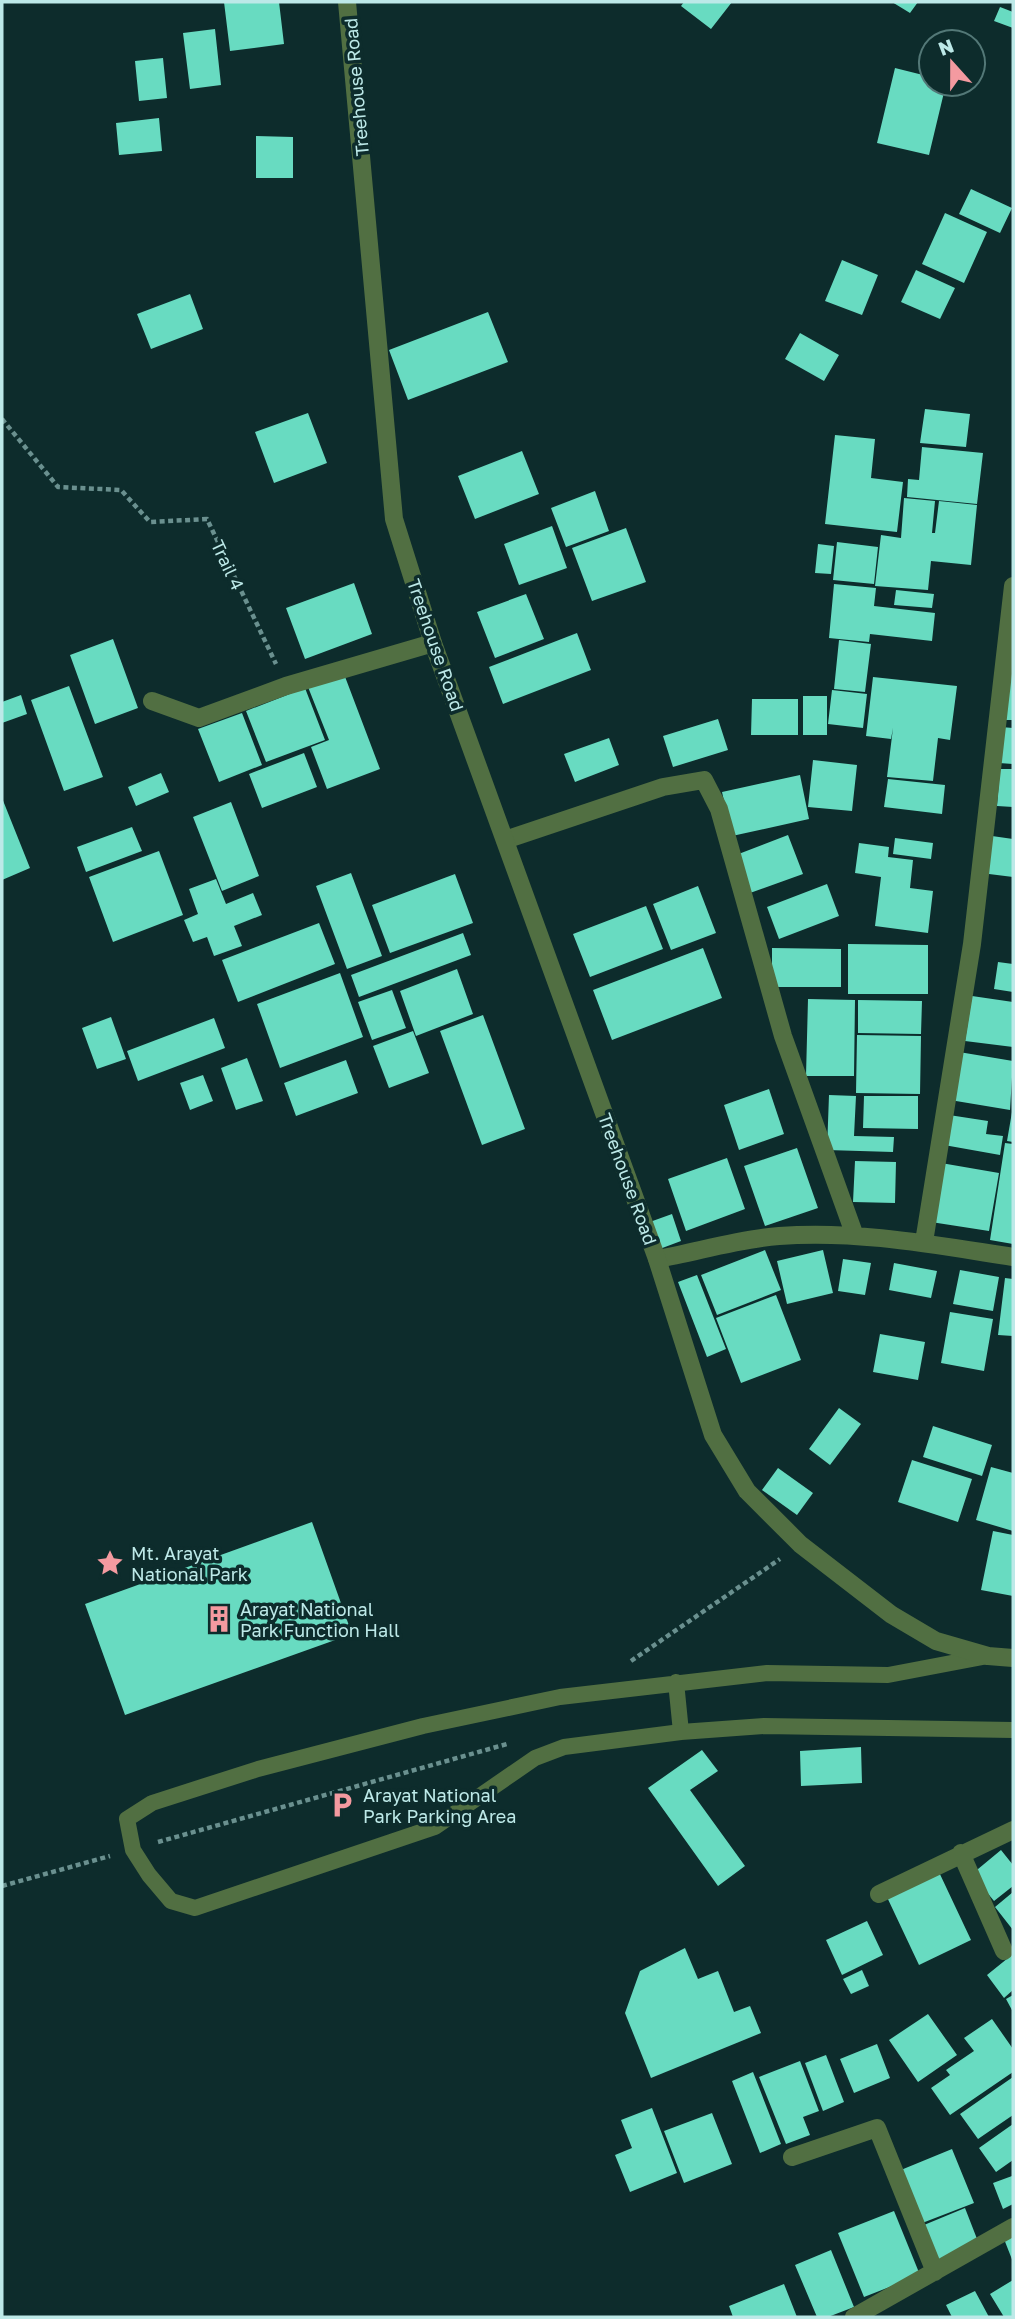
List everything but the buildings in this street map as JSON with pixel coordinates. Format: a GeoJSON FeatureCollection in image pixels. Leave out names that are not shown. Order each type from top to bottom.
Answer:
{"type":"FeatureCollection","features":[{"type":"Feature","properties":{"kind":"street","name":"Treehouse Road"},"geometry":{"type":"LineString","coordinates":[[347,2],[394,519],[433,643],[657,1259],[713,1435],[747,1491],[800,1544],[892,1615],[936,1641],[988,1656],[1013,1658]]}},
{"type":"Feature","properties":{"kind":"street"},"geometry":{"type":"LineString","coordinates":[[924,1242],[972,944],[1013,586]]}},
{"type":"Feature","properties":{"kind":"street"},"geometry":{"type":"LineString","coordinates":[[152,701],[199,718],[286,686],[433,643]]}},
{"type":"Feature","properties":{"kind":"street"},"geometry":{"type":"LineString","coordinates":[[505,839],[663,787],[704,780],[719,809],[783,1035],[855,1236]]}},
{"type":"Feature","properties":{"kind":"street"},"geometry":{"type":"LineString","coordinates":[[657,1259],[777,1236],[855,1236],[924,1242],[1013,1258]]}},
{"type":"Feature","properties":{"kind":"street"},"geometry":{"type":"LineString","coordinates":[[879,1894],[1013,1830]]}},
{"type":"Feature","properties":{"kind":"street"},"geometry":{"type":"LineString","coordinates":[[961,1853],[1004,1951]]}},
{"type":"Feature","properties":{"kind":"street"},"geometry":{"type":"LineString","coordinates":[[792,2157],[877,2128],[935,2272]]}},
{"type":"Feature","properties":{"kind":"street"},"geometry":{"type":"LineString","coordinates":[[854,2317],[1013,2227]]}},
{"type":"Feature","properties":{"kind":"lane"},"geometry":{"type":"LineString","coordinates":[[988,1656],[888,1675],[767,1673],[676,1682],[559,1697],[423,1726],[246,1773],[152,1803],[127,1819],[133,1850],[149,1875],[171,1900],[195,1908],[435,1827],[502,1779],[545,1754],[564,1747],[681,1732],[764,1726],[1013,1730]]}},
{"type":"Feature","properties":{"kind":"lane"},"geometry":{"type":"LineString","coordinates":[[676,1682],[681,1732]]}},
{"type":"Feature","properties":{"kind":"path","name":"Trail 4"},"geometry":{"type":"LineString","coordinates":[[2,419],[58,487],[121,490],[150,522],[207,519],[286,686]]}},
{"type":"Feature","properties":{"kind":"place","name":"Mt. Arayat National Park"},"geometry":{"type":"Point","coordinates":[110,1563]}},
{"type":"Feature","properties":{"kind":"place","name":"Arayat National Park Function Hall"},"geometry":{"type":"Point","coordinates":[219,1619]}},
{"type":"Feature","properties":{"kind":"place","name":"Arayat National Park Parking Area"},"geometry":{"type":"Point","coordinates":[342,1805]}}]}
